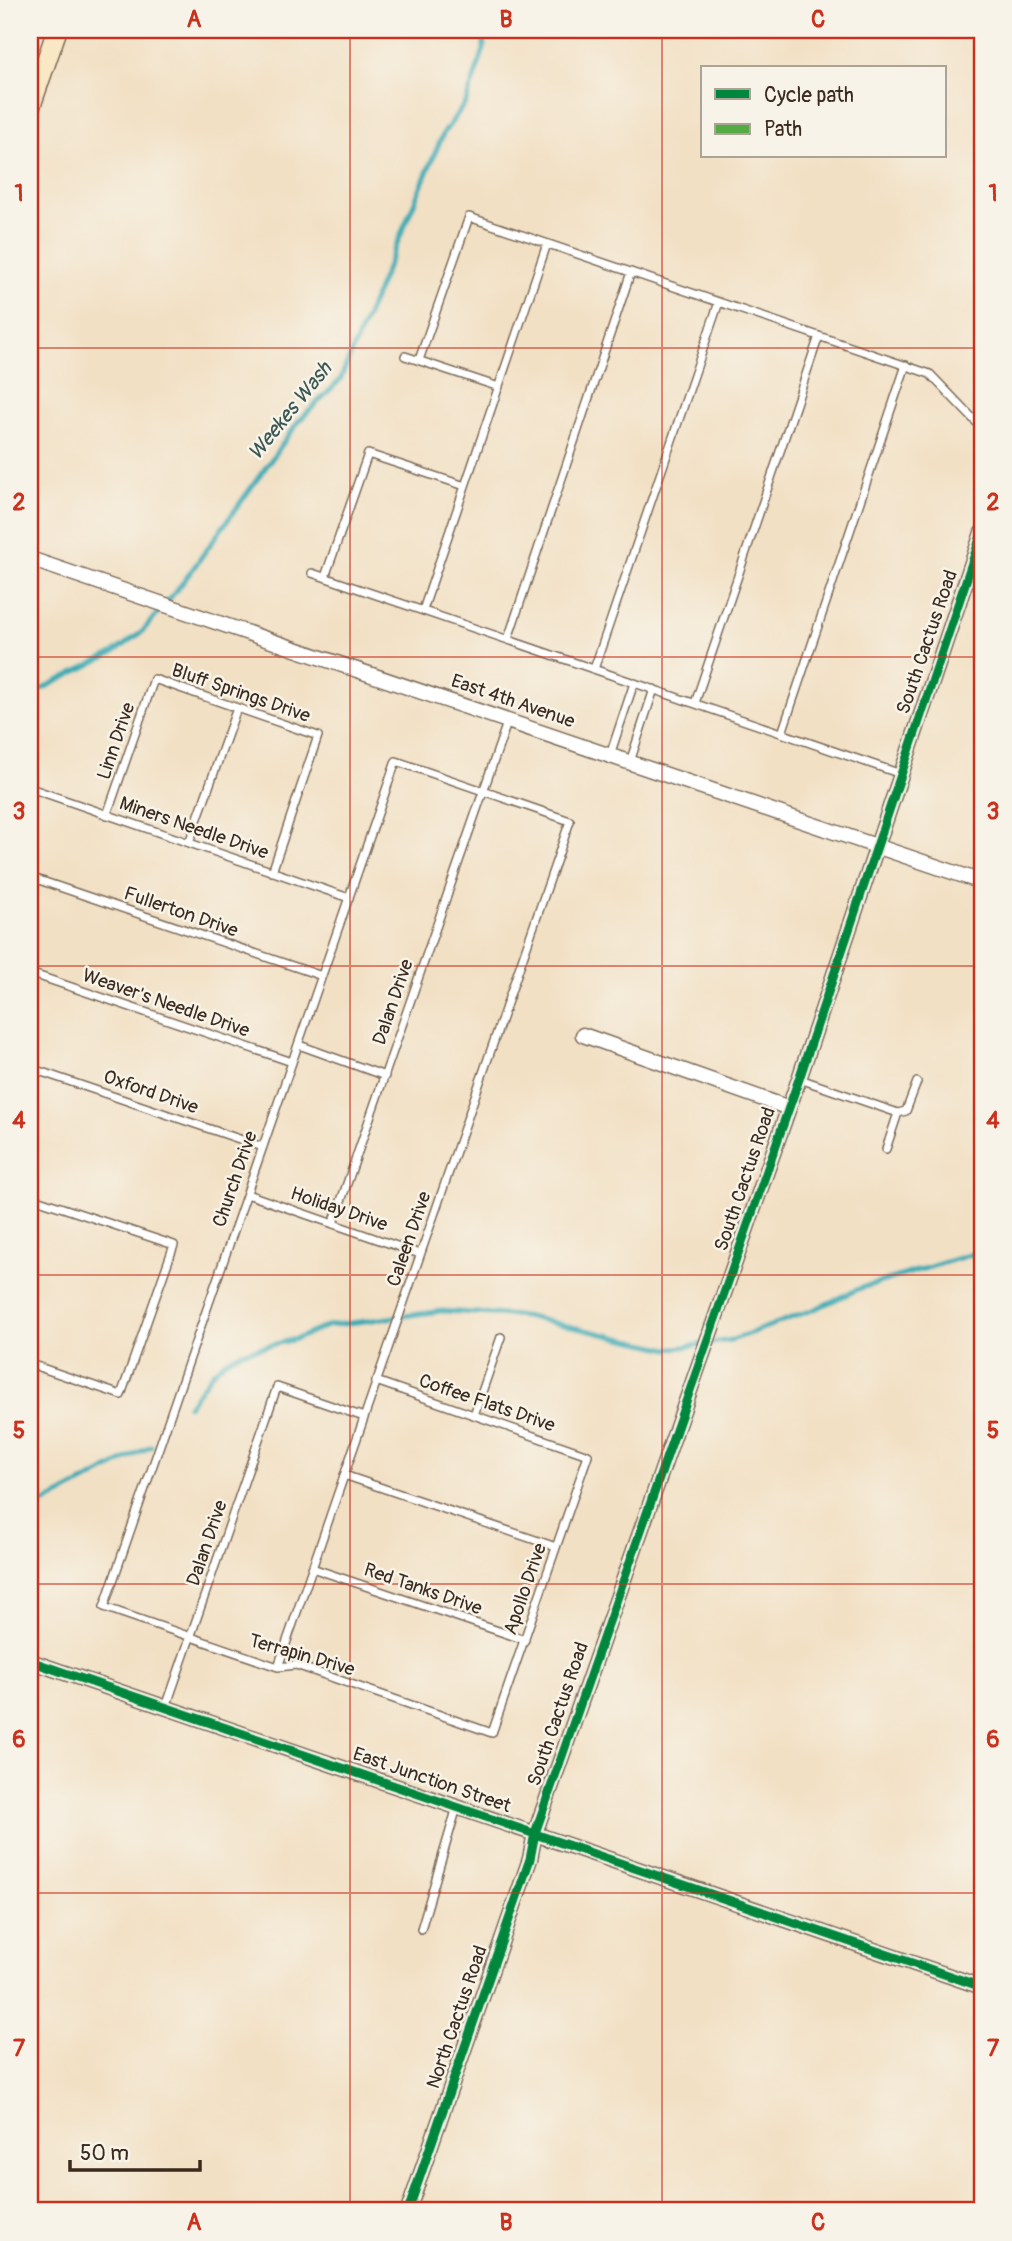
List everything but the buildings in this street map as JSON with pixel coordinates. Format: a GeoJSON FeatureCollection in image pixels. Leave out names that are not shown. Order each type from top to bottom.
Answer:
{"type":"FeatureCollection","features":[{"type":"Feature","properties":{"kind":"main road"},"geometry":{"type":"LineString","coordinates":[[30,108],[57,30]]}},
{"type":"Feature","properties":{"kind":"street","name":"South Cactus Road"},"geometry":{"type":"LineString","coordinates":[[535,1833],[799,1079],[982,533]]}},
{"type":"Feature","properties":{"kind":"street","name":"East 4th Avenue"},"geometry":{"type":"LineString","coordinates":[[30,559],[982,882]]}},
{"type":"Feature","properties":{"kind":"street"},"geometry":{"type":"LineString","coordinates":[[583,1035],[789,1108]]}},
{"type":"Feature","properties":{"kind":"street","name":"East Junction Street"},"geometry":{"type":"LineString","coordinates":[[30,1661],[982,1987]]}},
{"type":"Feature","properties":{"kind":"street","name":"North Cactus Road"},"geometry":{"type":"LineString","coordinates":[[408,2211],[530,1859],[535,1833]]}},
{"type":"Feature","properties":{"kind":"lane"},"geometry":{"type":"LineString","coordinates":[[419,360],[469,217],[930,373],[982,428]]}},
{"type":"Feature","properties":{"kind":"lane"},"geometry":{"type":"LineString","coordinates":[[422,610],[547,244]]}},
{"type":"Feature","properties":{"kind":"lane"},"geometry":{"type":"LineString","coordinates":[[508,639],[631,272]]}},
{"type":"Feature","properties":{"kind":"lane"},"geometry":{"type":"LineString","coordinates":[[594,669],[719,302]]}},
{"type":"Feature","properties":{"kind":"lane"},"geometry":{"type":"LineString","coordinates":[[695,703],[819,336]]}},
{"type":"Feature","properties":{"kind":"lane"},"geometry":{"type":"LineString","coordinates":[[405,356],[499,387]]}},
{"type":"Feature","properties":{"kind":"lane"},"geometry":{"type":"LineString","coordinates":[[782,733],[906,365]]}},
{"type":"Feature","properties":{"kind":"lane"},"geometry":{"type":"LineString","coordinates":[[325,577],[368,454],[465,486]]}},
{"type":"Feature","properties":{"kind":"lane"},"geometry":{"type":"LineString","coordinates":[[312,573],[901,774]]}},
{"type":"Feature","properties":{"kind":"lane","name":"Bluff Springs Drive"},"geometry":{"type":"LineString","coordinates":[[154,679],[318,736],[272,872]]}},
{"type":"Feature","properties":{"kind":"lane","name":"Linn Drive"},"geometry":{"type":"LineString","coordinates":[[107,815],[154,679]]}},
{"type":"Feature","properties":{"kind":"lane"},"geometry":{"type":"LineString","coordinates":[[610,755],[634,683]]}},
{"type":"Feature","properties":{"kind":"lane"},"geometry":{"type":"LineString","coordinates":[[630,762],[654,689]]}},
{"type":"Feature","properties":{"kind":"lane"},"geometry":{"type":"LineString","coordinates":[[189,843],[237,708]]}},
{"type":"Feature","properties":{"kind":"lane","name":"Dalan Drive"},"geometry":{"type":"LineString","coordinates":[[333,1224],[508,720]]}},
{"type":"Feature","properties":{"kind":"lane","name":"Church Drive"},"geometry":{"type":"LineString","coordinates":[[104,1607],[396,761],[483,791]]}},
{"type":"Feature","properties":{"kind":"lane","name":"Miners Needle Drive"},"geometry":{"type":"LineString","coordinates":[[30,788],[349,898]]}},
{"type":"Feature","properties":{"kind":"lane","name":"Caleen Drive"},"geometry":{"type":"LineString","coordinates":[[278,1667],[570,821],[483,791]]}},
{"type":"Feature","properties":{"kind":"lane","name":"Fullerton Drive"},"geometry":{"type":"LineString","coordinates":[[30,877],[322,976]]}},
{"type":"Feature","properties":{"kind":"lane","name":"Weaver's Needle Drive"},"geometry":{"type":"LineString","coordinates":[[30,973],[292,1062]]}},
{"type":"Feature","properties":{"kind":"lane"},"geometry":{"type":"LineString","coordinates":[[299,1045],[385,1076]]}},
{"type":"Feature","properties":{"kind":"lane","name":"Oxford Drive"},"geometry":{"type":"LineString","coordinates":[[30,1068],[263,1147]]}},
{"type":"Feature","properties":{"kind":"lane"},"geometry":{"type":"LineString","coordinates":[[799,1079],[898,1113],[906,1111],[917,1082]]}},
{"type":"Feature","properties":{"kind":"lane"},"geometry":{"type":"LineString","coordinates":[[886,1149],[898,1113]]}},
{"type":"Feature","properties":{"kind":"lane","name":"Holiday Drive"},"geometry":{"type":"LineString","coordinates":[[247,1194],[420,1254]]}},
{"type":"Feature","properties":{"kind":"lane"},"geometry":{"type":"LineString","coordinates":[[30,1197],[174,1245],[121,1395],[30,1364]]}},
{"type":"Feature","properties":{"kind":"lane"},"geometry":{"type":"LineString","coordinates":[[474,1415],[501,1336]]}},
{"type":"Feature","properties":{"kind":"lane","name":"Coffee Flats Drive"},"geometry":{"type":"LineString","coordinates":[[376,1381],[588,1455]]}},
{"type":"Feature","properties":{"kind":"lane","name":"Dalan Drive"},"geometry":{"type":"LineString","coordinates":[[191,1637],[277,1387],[364,1417]]}},
{"type":"Feature","properties":{"kind":"lane","name":"Apollo Drive"},"geometry":{"type":"LineString","coordinates":[[492,1733],[588,1455]]}},
{"type":"Feature","properties":{"kind":"lane"},"geometry":{"type":"LineString","coordinates":[[344,1475],[556,1547]]}},
{"type":"Feature","properties":{"kind":"lane","name":"Red Tanks Drive"},"geometry":{"type":"LineString","coordinates":[[312,1568],[525,1640]]}},
{"type":"Feature","properties":{"kind":"lane","name":"Terrapin Drive"},"geometry":{"type":"LineString","coordinates":[[104,1607],[278,1667],[296,1665],[492,1733]]}},
{"type":"Feature","properties":{"kind":"lane"},"geometry":{"type":"LineString","coordinates":[[166,1707],[191,1637]]}},
{"type":"Feature","properties":{"kind":"lane"},"geometry":{"type":"LineString","coordinates":[[421,1929],[457,1807]]}},
{"type":"Feature","properties":{"kind":"waterway","name":"Weekes Wash"},"geometry":{"type":"LineString","coordinates":[[30,695],[113,653],[142,632],[184,581],[299,421],[340,380],[443,134],[466,102],[484,49],[483,30]]}},
{"type":"Feature","properties":{"kind":"waterway"},"geometry":{"type":"LineString","coordinates":[[188,1406],[213,1372],[225,1361],[242,1352],[296,1339],[327,1326],[442,1311],[524,1316],[669,1349],[732,1340],[815,1309],[861,1288],[982,1251]]}},
{"type":"Feature","properties":{"kind":"waterway"},"geometry":{"type":"LineString","coordinates":[[30,1507],[45,1503],[151,1446]]}},
{"type":"Feature","properties":{"kind":"marked path"},"geometry":{"type":"LineString","coordinates":[[30,1602],[34,1601]]}},
{"type":"Feature","properties":{"kind":"cycle path"},"geometry":{"type":"LineString","coordinates":[[408,2211],[530,1859],[535,1833],[799,1079],[982,533]]}},
{"type":"Feature","properties":{"kind":"cycle path"},"geometry":{"type":"LineString","coordinates":[[30,1661],[982,1987]]}}]}
